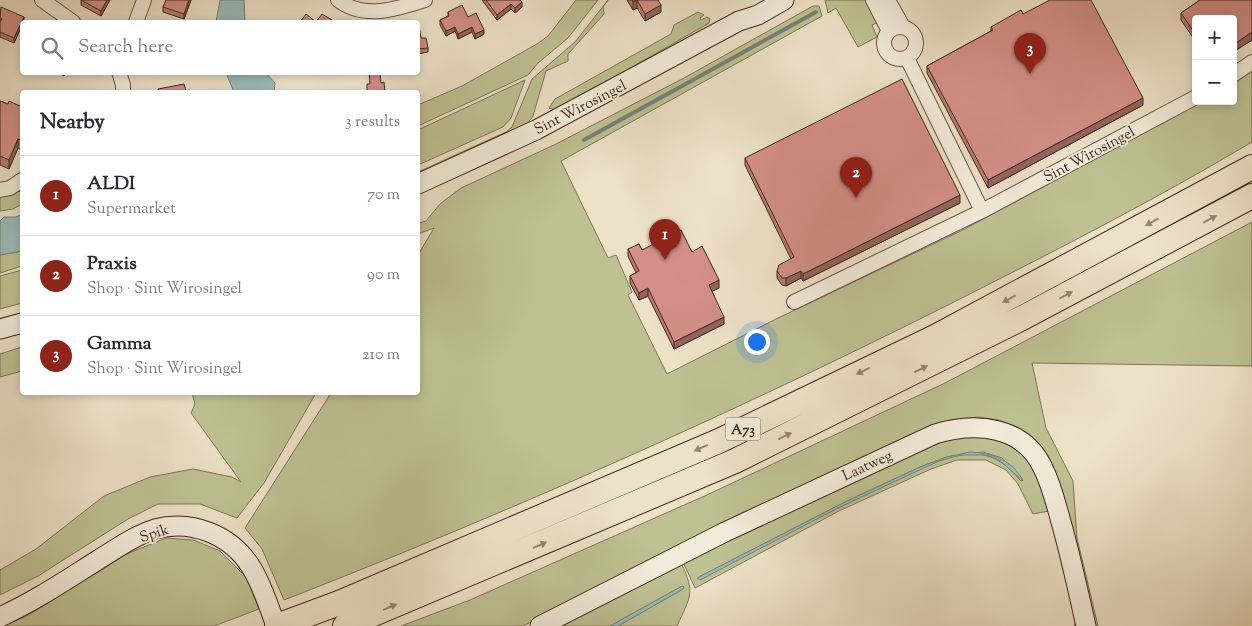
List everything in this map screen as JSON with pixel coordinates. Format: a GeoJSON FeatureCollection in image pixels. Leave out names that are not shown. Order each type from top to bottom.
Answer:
{"type":"FeatureCollection","features":[{"type":"Feature","properties":{"kind":"highway","name":"A73"},"geometry":{"type":"LineString","coordinates":[[1195,199],[1235,163],[1252,153]]}},
{"type":"Feature","properties":{"kind":"highway","name":"A73"},"geometry":{"type":"LineString","coordinates":[[276,626],[339,603],[719,440],[935,337],[1252,167]]}},
{"type":"Feature","properties":{"kind":"highway","name":"A73"},"geometry":{"type":"LineString","coordinates":[[345,626],[735,461],[1024,317],[1250,198]]}},
{"type":"Feature","properties":{"kind":"street"},"geometry":{"type":"LineString","coordinates":[[42,0],[70,20]]}},
{"type":"Feature","properties":{"kind":"street"},"geometry":{"type":"LineString","coordinates":[[137,20],[144,0]]}},
{"type":"Feature","properties":{"kind":"street"},"geometry":{"type":"LineString","coordinates":[[338,0],[350,7],[367,11],[385,10],[425,0]]}},
{"type":"Feature","properties":{"kind":"street","name":"Sint Wirosingel"},"geometry":{"type":"LineString","coordinates":[[739,21],[752,4],[759,0]]}},
{"type":"Feature","properties":{"kind":"street","name":"Sint Wirosingel"},"geometry":{"type":"LineString","coordinates":[[420,183],[536,130],[739,21],[758,15],[784,0]]}},
{"type":"Feature","properties":{"kind":"street"},"geometry":{"type":"LineString","coordinates":[[873,0],[889,30]]}},
{"type":"Feature","properties":{"kind":"street"},"geometry":{"type":"LineString","coordinates":[[888,0],[903,27]]}},
{"type":"Feature","properties":{"kind":"street"},"geometry":{"type":"LineString","coordinates":[[903,27],[912,31],[916,40],[915,51],[907,58],[898,59],[886,51],[884,40],[889,30],[903,27]]}},
{"type":"Feature","properties":{"kind":"street"},"geometry":{"type":"LineString","coordinates":[[907,58],[982,211]]}},
{"type":"Feature","properties":{"kind":"street"},"geometry":{"type":"LineString","coordinates":[[1237,72],[1252,62]]}},
{"type":"Feature","properties":{"kind":"street"},"geometry":{"type":"LineString","coordinates":[[120,75],[123,90]]}},
{"type":"Feature","properties":{"kind":"street","name":"Sint Wirosingel"},"geometry":{"type":"LineString","coordinates":[[794,302],[982,211],[1192,99]]}},
{"type":"Feature","properties":{"kind":"street"},"geometry":{"type":"LineString","coordinates":[[0,190],[10,188],[20,181]]}},
{"type":"Feature","properties":{"kind":"street"},"geometry":{"type":"LineString","coordinates":[[0,329],[20,324]]}},
{"type":"Feature","properties":{"kind":"street","name":"Laatweg"},"geometry":{"type":"LineString","coordinates":[[540,626],[725,532],[935,434],[956,428],[974,427],[994,428],[1014,436],[1028,448],[1043,466],[1052,489],[1066,540],[1086,626]]}},
{"type":"Feature","properties":{"kind":"street","name":"Spik"},"geometry":{"type":"LineString","coordinates":[[0,617],[25,606],[125,544],[154,530],[174,526],[212,532],[229,543],[251,567],[276,626]]}},
{"type":"Feature","properties":{"kind":"green space"},"geometry":{"type":"Polygon","coordinates":[[[576,0],[598,0],[568,38],[538,63],[528,75],[420,125],[420,104],[462,86],[548,36],[576,0]]]}},
{"type":"Feature","properties":{"kind":"green space"},"geometry":{"type":"Polygon","coordinates":[[[608,0],[603,7],[604,14],[568,54],[568,61],[546,71],[533,116],[526,125],[420,175],[420,171],[506,132],[512,127],[532,79],[575,42],[608,0]]]}},
{"type":"Feature","properties":{"kind":"green space"},"geometry":{"type":"Polygon","coordinates":[[[825,0],[867,0],[879,22],[872,25],[877,37],[858,47],[836,8],[828,13],[825,0]]]}},
{"type":"Feature","properties":{"kind":"green space"},"geometry":{"type":"Polygon","coordinates":[[[813,6],[819,6],[822,16],[561,161],[608,258],[616,255],[632,292],[628,295],[667,374],[776,319],[965,229],[1193,105],[1237,105],[1237,80],[1252,71],[1252,142],[1139,206],[948,305],[702,423],[536,497],[369,567],[284,600],[262,549],[245,528],[330,395],[420,395],[420,252],[434,228],[420,233],[420,222],[426,221],[440,204],[461,188],[554,145],[684,78],[813,6]]]}},
{"type":"Feature","properties":{"kind":"green space"},"geometry":{"type":"Polygon","coordinates":[[[698,12],[704,15],[700,18],[701,20],[707,17],[710,19],[709,23],[556,111],[549,108],[555,99],[671,34],[674,25],[698,12]]]}},
{"type":"Feature","properties":{"kind":"green space"},"geometry":{"type":"Polygon","coordinates":[[[525,80],[511,118],[503,127],[420,164],[420,129],[525,80]]]}},
{"type":"Feature","properties":{"kind":"green space"},"geometry":{"type":"Polygon","coordinates":[[[20,191],[20,205],[13,209],[0,211],[0,197],[20,191]]]}},
{"type":"Feature","properties":{"kind":"green space"},"geometry":{"type":"Polygon","coordinates":[[[1252,222],[1252,366],[1032,363],[1046,428],[1073,481],[1077,538],[1098,626],[1092,626],[1044,453],[1031,437],[1017,427],[999,420],[978,417],[950,420],[866,456],[523,626],[401,626],[470,600],[709,494],[945,383],[1252,222]]]}},
{"type":"Feature","properties":{"kind":"green space"},"geometry":{"type":"Polygon","coordinates":[[[20,251],[20,267],[0,273],[0,255],[20,251]]]}},
{"type":"Feature","properties":{"kind":"green space"},"geometry":{"type":"Polygon","coordinates":[[[20,271],[20,304],[0,309],[0,276],[20,271]]]}},
{"type":"Feature","properties":{"kind":"green space"},"geometry":{"type":"Polygon","coordinates":[[[20,348],[20,372],[0,377],[0,354],[20,348]]]}},
{"type":"Feature","properties":{"kind":"green space"},"geometry":{"type":"Polygon","coordinates":[[[193,395],[315,395],[264,483],[237,518],[200,504],[158,504],[128,519],[38,576],[0,595],[0,570],[36,549],[104,496],[150,477],[193,469],[232,477],[241,482],[191,413],[195,404],[193,395]]]}},
{"type":"Feature","properties":{"kind":"green space"},"geometry":{"type":"Polygon","coordinates":[[[978,433],[1002,440],[1014,446],[1028,460],[1049,503],[1057,529],[1079,626],[1074,626],[1076,622],[1049,511],[1033,514],[1018,484],[1006,470],[986,460],[957,460],[931,469],[839,511],[695,588],[683,562],[940,439],[978,433]],[[983,452],[966,454],[984,455],[996,459],[1007,466],[1021,481],[1023,480],[1002,458],[983,452]],[[961,455],[947,457],[920,467],[847,501],[699,577],[700,580],[744,555],[812,521],[915,471],[961,455]]]}},
{"type":"Feature","properties":{"kind":"green space"},"geometry":{"type":"Polygon","coordinates":[[[166,538],[193,540],[220,551],[246,577],[259,609],[214,626],[1,626],[25,617],[124,555],[166,538]]]}},
{"type":"Feature","properties":{"kind":"green space"},"geometry":{"type":"Polygon","coordinates":[[[681,563],[689,581],[690,595],[677,626],[618,626],[683,589],[683,586],[610,626],[554,626],[681,563]]]}},
{"type":"Feature","properties":{"kind":"water"},"geometry":{"type":"Polygon","coordinates":[[[220,0],[244,0],[245,20],[216,20],[220,0]]]}},
{"type":"Feature","properties":{"kind":"water"},"geometry":{"type":"Polygon","coordinates":[[[227,75],[268,75],[275,83],[274,90],[233,90],[227,75]]]}},
{"type":"Feature","properties":{"kind":"water"},"geometry":{"type":"Polygon","coordinates":[[[20,215],[20,251],[0,255],[0,221],[4,217],[20,215]]]}},
{"type":"Feature","properties":{"kind":"water"},"geometry":{"type":"Polygon","coordinates":[[[970,452],[986,454],[1001,459],[1014,468],[1023,481],[999,460],[987,455],[961,455],[939,461],[838,508],[700,580],[697,578],[847,501],[920,467],[947,457],[970,452]]]}},
{"type":"Feature","properties":{"kind":"water"},"geometry":{"type":"Polygon","coordinates":[[[682,586],[684,587],[683,589],[618,626],[610,626],[682,586]]]}},
{"type":"Feature","properties":{"kind":"building"},"geometry":{"type":"Polygon","coordinates":[[[81,0],[107,0],[101,11],[81,0]]]}},
{"type":"Feature","properties":{"kind":"building"},"geometry":{"type":"Polygon","coordinates":[[[166,0],[189,0],[184,14],[163,7],[166,0]]]}},
{"type":"Feature","properties":{"kind":"building"},"geometry":{"type":"Polygon","coordinates":[[[486,0],[520,0],[522,2],[515,8],[511,4],[497,15],[486,0]]]}},
{"type":"Feature","properties":{"kind":"building"},"geometry":{"type":"Polygon","coordinates":[[[637,0],[658,0],[661,5],[645,14],[637,0]]]}},
{"type":"Feature","properties":{"kind":"building"},"geometry":{"type":"Polygon","coordinates":[[[1050,0],[1091,0],[1143,98],[988,180],[927,66],[993,30],[991,27],[1021,10],[1023,14],[1050,0]]]}},
{"type":"Feature","properties":{"kind":"building"},"geometry":{"type":"Polygon","coordinates":[[[1200,0],[1252,0],[1252,32],[1237,42],[1237,15],[1192,15],[1192,29],[1181,13],[1200,0]]]}},
{"type":"Feature","properties":{"kind":"building"},"geometry":{"type":"Polygon","coordinates":[[[462,5],[468,17],[476,13],[484,30],[475,34],[472,27],[458,34],[455,27],[446,31],[440,20],[449,16],[448,12],[462,5]]]}},
{"type":"Feature","properties":{"kind":"building"},"geometry":{"type":"Polygon","coordinates":[[[1,7],[24,17],[23,20],[20,20],[20,25],[14,38],[0,32],[0,22],[2,19],[0,18],[1,7]]]}},
{"type":"Feature","properties":{"kind":"building"},"geometry":{"type":"Polygon","coordinates":[[[306,14],[314,20],[302,20],[306,14]]]}},
{"type":"Feature","properties":{"kind":"building"},"geometry":{"type":"Polygon","coordinates":[[[322,14],[332,20],[318,20],[322,14]]]}},
{"type":"Feature","properties":{"kind":"building"},"geometry":{"type":"Polygon","coordinates":[[[420,32],[421,38],[426,38],[428,48],[420,49],[420,32]]]}},
{"type":"Feature","properties":{"kind":"building"},"geometry":{"type":"Polygon","coordinates":[[[369,75],[380,75],[381,83],[384,82],[385,90],[367,90],[367,84],[370,84],[369,75]]]}},
{"type":"Feature","properties":{"kind":"building"},"geometry":{"type":"Polygon","coordinates":[[[902,79],[960,195],[803,274],[801,271],[782,278],[777,271],[779,265],[794,257],[745,158],[902,79]]]}},
{"type":"Feature","properties":{"kind":"building"},"geometry":{"type":"Polygon","coordinates":[[[184,84],[186,90],[158,90],[184,84]]]}},
{"type":"Feature","properties":{"kind":"building"},"geometry":{"type":"Polygon","coordinates":[[[0,101],[8,104],[9,101],[20,106],[20,140],[18,139],[9,160],[0,156],[0,101]]]}},
{"type":"Feature","properties":{"kind":"building"},"geometry":{"type":"Polygon","coordinates":[[[681,230],[692,252],[702,246],[719,280],[709,285],[724,317],[674,342],[648,288],[639,293],[630,276],[639,271],[628,249],[639,244],[642,250],[681,230]]]}},
{"type":"Feature","properties":{"kind":"waterway"},"geometry":{"type":"LineString","coordinates":[[584,140],[816,12]]}},
{"type":"Feature","properties":{"kind":"place","name":"Gamma"},"geometry":{"type":"Point","coordinates":[1030,74]}},
{"type":"Feature","properties":{"kind":"place","name":"Praxis"},"geometry":{"type":"Point","coordinates":[856,198]}},
{"type":"Feature","properties":{"kind":"place","name":"ALDI"},"geometry":{"type":"Point","coordinates":[665,260]}}]}
